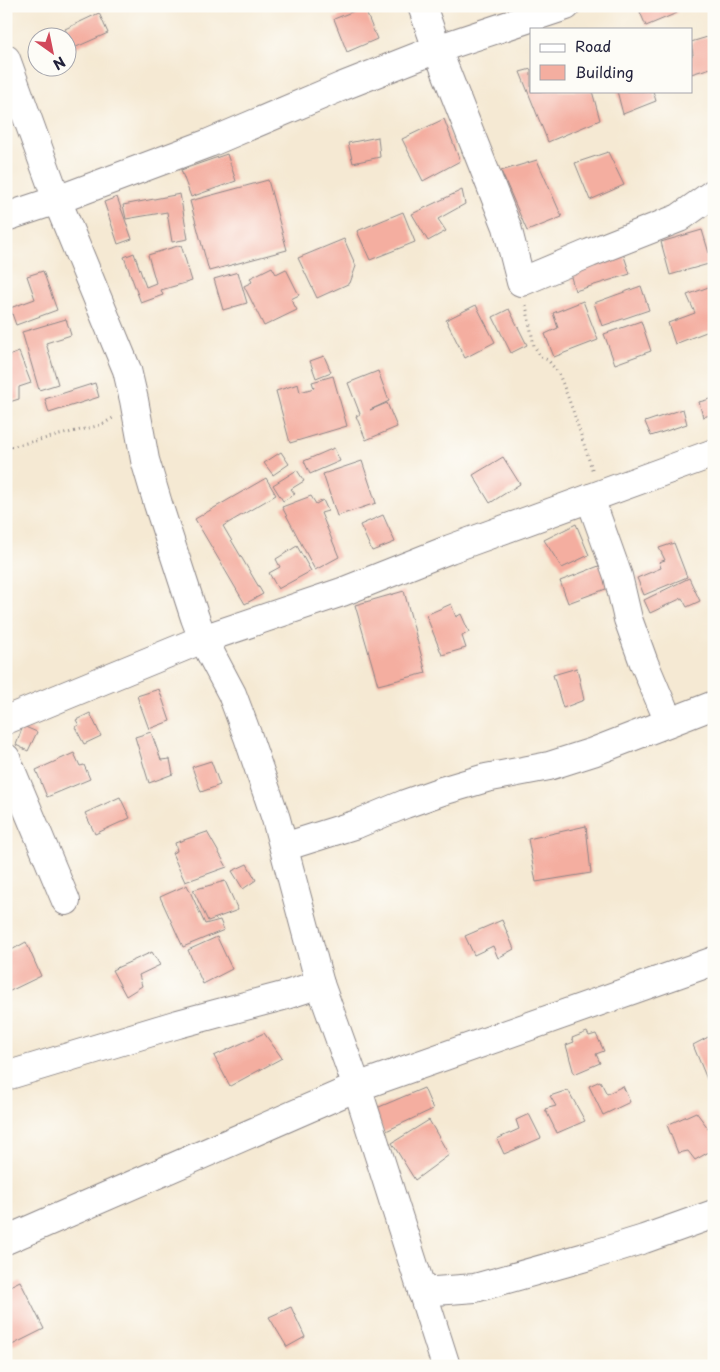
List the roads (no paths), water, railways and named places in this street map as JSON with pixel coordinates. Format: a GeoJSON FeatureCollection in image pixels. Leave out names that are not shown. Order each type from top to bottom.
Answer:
{"type":"FeatureCollection","features":[{"type":"Feature","properties":{"kind":"street"},"geometry":{"type":"LineString","coordinates":[[422,6],[507,227],[521,282],[590,252],[679,218],[714,193]]}},
{"type":"Feature","properties":{"kind":"street"},"geometry":{"type":"LineString","coordinates":[[6,217],[209,143],[343,86],[437,49],[566,6]]}},
{"type":"Feature","properties":{"kind":"street"},"geometry":{"type":"LineString","coordinates":[[6,59],[57,200],[127,370],[145,460],[192,609],[203,639],[232,694],[248,737],[284,848],[320,984],[357,1087],[446,1366]]}},
{"type":"Feature","properties":{"kind":"street"},"geometry":{"type":"LineString","coordinates":[[6,720],[203,639],[342,592],[450,549],[714,453]]}},
{"type":"Feature","properties":{"kind":"street"},"geometry":{"type":"LineString","coordinates":[[595,496],[628,619],[669,722]]}},
{"type":"Feature","properties":{"kind":"street"},"geometry":{"type":"LineString","coordinates":[[284,848],[357,824],[404,804],[442,791],[486,778],[549,766],[594,752],[714,705]]}},
{"type":"Feature","properties":{"kind":"street"},"geometry":{"type":"LineString","coordinates":[[6,758],[66,901]]}},
{"type":"Feature","properties":{"kind":"street"},"geometry":{"type":"LineString","coordinates":[[6,1240],[357,1087],[714,961]]}},
{"type":"Feature","properties":{"kind":"street"},"geometry":{"type":"LineString","coordinates":[[6,1076],[178,1024],[283,996],[320,984]]}},
{"type":"Feature","properties":{"kind":"street"},"geometry":{"type":"LineString","coordinates":[[422,1292],[475,1288],[634,1242],[714,1214]]}}]}
